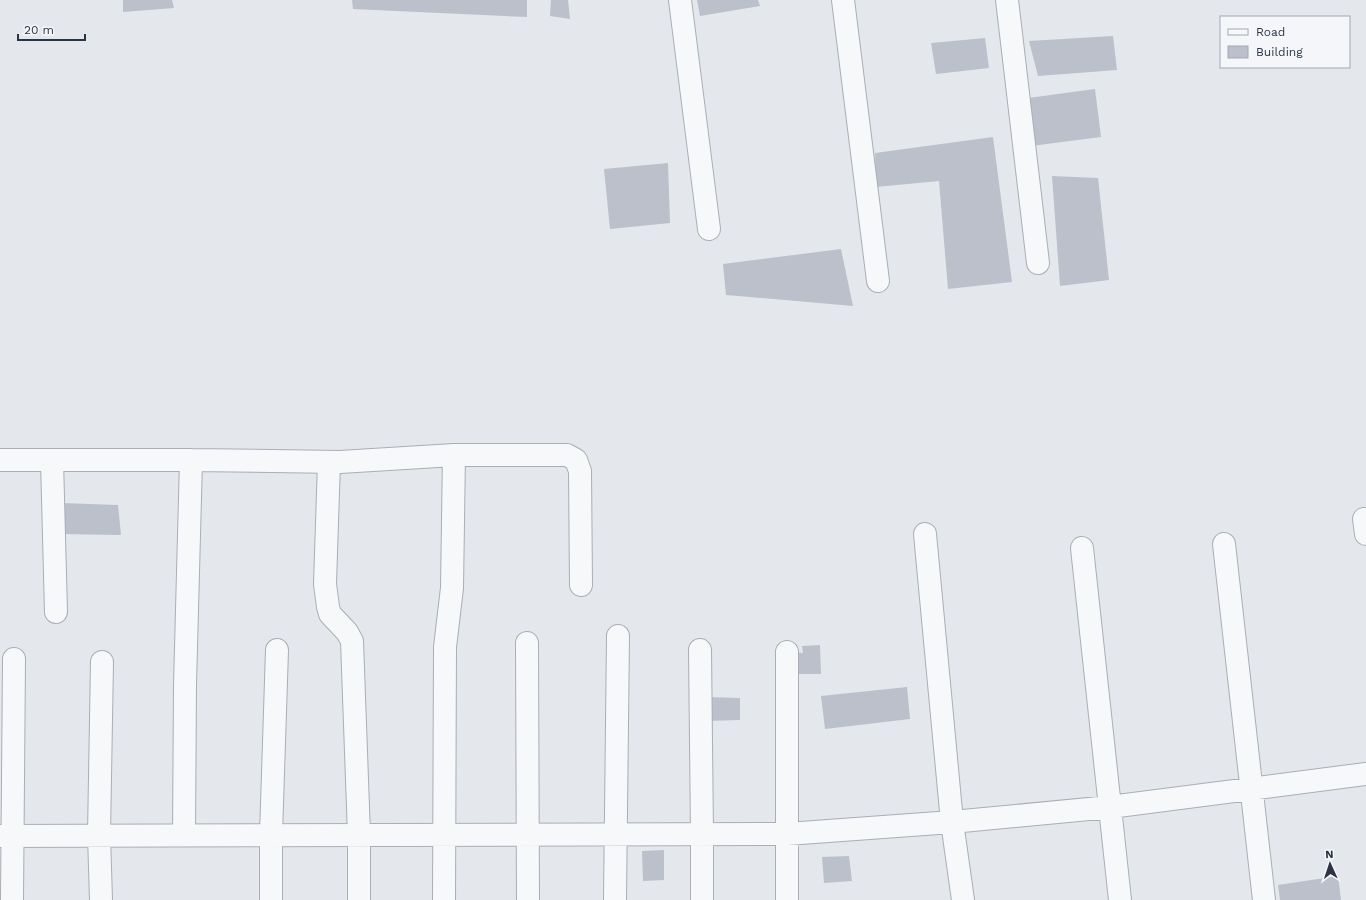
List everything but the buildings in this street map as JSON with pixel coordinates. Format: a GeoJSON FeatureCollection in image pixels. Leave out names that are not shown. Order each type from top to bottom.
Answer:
{"type":"FeatureCollection","features":[{"type":"Feature","properties":{"kind":"street"},"geometry":{"type":"LineString","coordinates":[[680,0],[709,229]]}},
{"type":"Feature","properties":{"kind":"street"},"geometry":{"type":"LineString","coordinates":[[843,0],[878,281]]}},
{"type":"Feature","properties":{"kind":"street"},"geometry":{"type":"LineString","coordinates":[[1007,0],[1038,263]]}},
{"type":"Feature","properties":{"kind":"street"},"geometry":{"type":"LineString","coordinates":[[0,460],[329,462],[454,456],[567,455],[576,460],[580,471],[581,585]]}},
{"type":"Feature","properties":{"kind":"street"},"geometry":{"type":"LineString","coordinates":[[444,900],[444,647],[452,588],[454,456]]}},
{"type":"Feature","properties":{"kind":"street"},"geometry":{"type":"LineString","coordinates":[[52,460],[56,612]]}},
{"type":"Feature","properties":{"kind":"street"},"geometry":{"type":"LineString","coordinates":[[184,835],[185,685],[191,460]]}},
{"type":"Feature","properties":{"kind":"street"},"geometry":{"type":"LineString","coordinates":[[329,462],[325,584],[330,614],[347,632],[352,641],[359,835],[359,900]]}},
{"type":"Feature","properties":{"kind":"street"},"geometry":{"type":"LineString","coordinates":[[925,534],[952,822],[963,900]]}},
{"type":"Feature","properties":{"kind":"street"},"geometry":{"type":"LineString","coordinates":[[1224,544],[1264,900]]}},
{"type":"Feature","properties":{"kind":"street"},"geometry":{"type":"LineString","coordinates":[[1082,548],[1120,900]]}},
{"type":"Feature","properties":{"kind":"street"},"geometry":{"type":"LineString","coordinates":[[615,900],[618,636]]}},
{"type":"Feature","properties":{"kind":"street"},"geometry":{"type":"LineString","coordinates":[[527,643],[528,900]]}},
{"type":"Feature","properties":{"kind":"street"},"geometry":{"type":"LineString","coordinates":[[272,900],[271,835],[277,650]]}},
{"type":"Feature","properties":{"kind":"street"},"geometry":{"type":"LineString","coordinates":[[700,650],[702,900]]}},
{"type":"Feature","properties":{"kind":"street"},"geometry":{"type":"LineString","coordinates":[[787,652],[787,900]]}},
{"type":"Feature","properties":{"kind":"street"},"geometry":{"type":"LineString","coordinates":[[12,900],[6,836],[14,660]]}},
{"type":"Feature","properties":{"kind":"street"},"geometry":{"type":"LineString","coordinates":[[101,900],[99,835],[102,662]]}},
{"type":"Feature","properties":{"kind":"street"},"geometry":{"type":"LineString","coordinates":[[6,836],[787,834],[952,822],[1110,807],[1366,774]]}}]}
